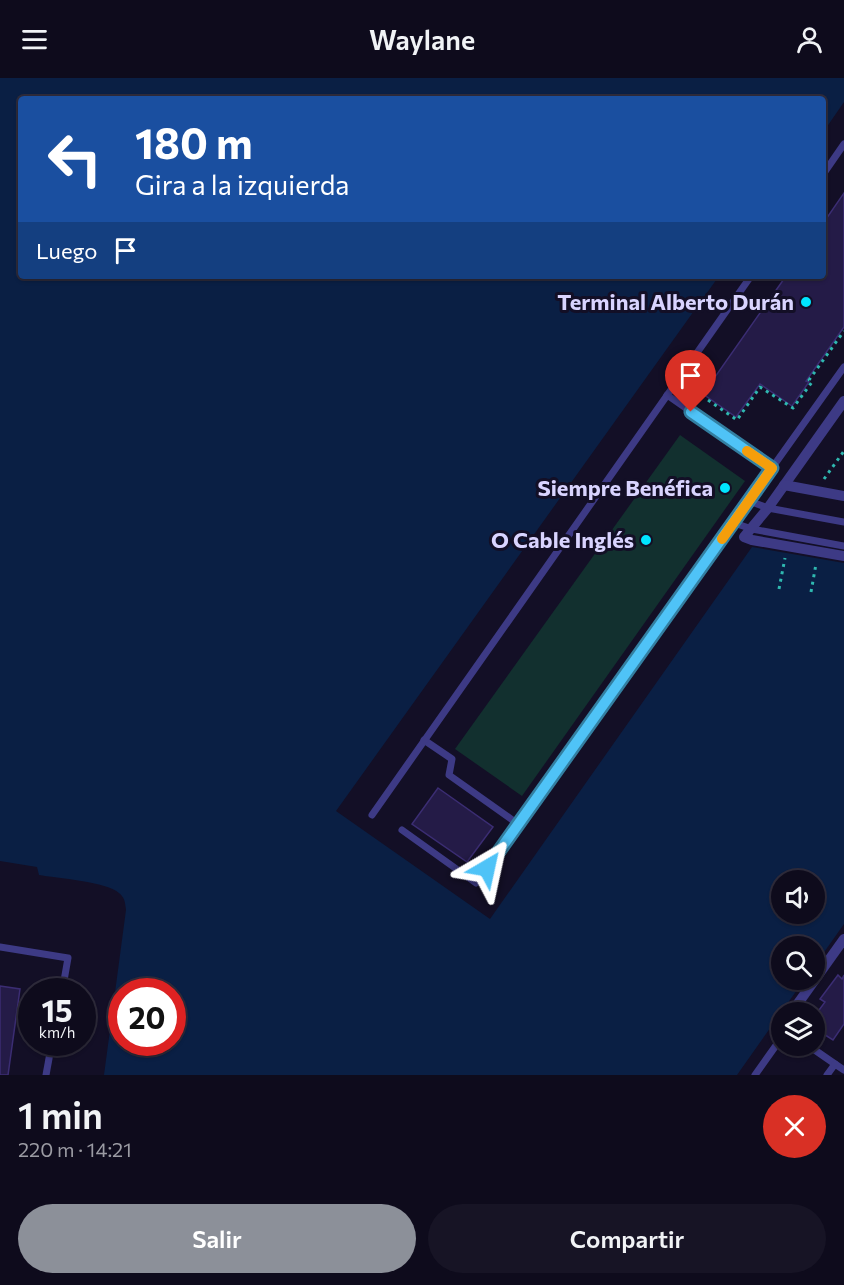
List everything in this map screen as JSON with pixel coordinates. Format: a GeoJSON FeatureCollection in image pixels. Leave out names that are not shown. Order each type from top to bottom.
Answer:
{"type":"FeatureCollection","features":[{"type":"Feature","properties":{"kind":"street"},"geometry":{"type":"LineString","coordinates":[[844,401],[768,508],[744,537],[844,556]]}},
{"type":"Feature","properties":{"kind":"street"},"geometry":{"type":"LineString","coordinates":[[784,485],[844,496]]}},
{"type":"Feature","properties":{"kind":"street"},"geometry":{"type":"LineString","coordinates":[[799,1002],[844,939]]}},
{"type":"Feature","properties":{"kind":"lane"},"geometry":{"type":"LineString","coordinates":[[826,170],[844,144]]}},
{"type":"Feature","properties":{"kind":"lane"},"geometry":{"type":"LineString","coordinates":[[372,815],[749,279]]}},
{"type":"Feature","properties":{"kind":"lane"},"geometry":{"type":"LineString","coordinates":[[402,830],[476,883],[844,367]]}},
{"type":"Feature","properties":{"kind":"lane"},"geometry":{"type":"LineString","coordinates":[[667,395],[772,468]]}},
{"type":"Feature","properties":{"kind":"lane"},"geometry":{"type":"LineString","coordinates":[[749,501],[768,508],[844,522]]}},
{"type":"Feature","properties":{"kind":"lane"},"geometry":{"type":"LineString","coordinates":[[734,523],[752,529],[844,546]]}},
{"type":"Feature","properties":{"kind":"lane"},"geometry":{"type":"LineString","coordinates":[[424,740],[452,759],[449,775],[518,824]]}},
{"type":"Feature","properties":{"kind":"lane"},"geometry":{"type":"LineString","coordinates":[[0,947],[68,958],[64,978]]}},
{"type":"Feature","properties":{"kind":"lane"},"geometry":{"type":"LineString","coordinates":[[755,1075],[771,1052]]}},
{"type":"Feature","properties":{"kind":"lane"},"geometry":{"type":"LineString","coordinates":[[46,1075],[49,1056]]}},
{"type":"Feature","properties":{"kind":"lane"},"geometry":{"type":"LineString","coordinates":[[823,1056],[844,1070]]}},
{"type":"Feature","properties":{"kind":"lane"},"geometry":{"type":"LineString","coordinates":[[827,1075],[834,1064]]}},
{"type":"Feature","properties":{"kind":"path"},"geometry":{"type":"LineString","coordinates":[[708,400],[736,420],[760,387],[794,408],[812,382],[809,380],[844,331]]}},
{"type":"Feature","properties":{"kind":"path"},"geometry":{"type":"LineString","coordinates":[[817,491],[844,451]]}},
{"type":"Feature","properties":{"kind":"path"},"geometry":{"type":"LineString","coordinates":[[779,588],[785,556]]}},
{"type":"Feature","properties":{"kind":"path"},"geometry":{"type":"LineString","coordinates":[[811,592],[816,562]]}},
{"type":"Feature","properties":{"kind":"green space"},"geometry":{"type":"Polygon","coordinates":[[[680,435],[745,481],[522,796],[455,749],[680,435]]]}},
{"type":"Feature","properties":{"kind":"water"},"geometry":{"type":"Polygon","coordinates":[[[0,78],[844,78],[844,102],[826,128],[826,96],[18,96],[18,279],[717,279],[336,811],[490,919],[752,547],[844,563],[844,924],[825,951],[825,936],[771,936],[771,990],[797,990],[788,1002],[771,1002],[771,1027],[737,1075],[104,1075],[108,1045],[108,1056],[186,1056],[186,978],[117,978],[126,910],[124,898],[113,889],[104,886],[39,875],[37,867],[0,861],[0,78]]]}},
{"type":"Feature","properties":{"kind":"building","name":"Terminal Alberto Durán"},"geometry":{"type":"Polygon","coordinates":[[[844,193],[844,327],[806,381],[809,382],[792,406],[760,384],[736,417],[703,394],[784,279],[826,279],[826,219],[844,193]]]}},
{"type":"Feature","properties":{"kind":"building"},"geometry":{"type":"Polygon","coordinates":[[[438,788],[493,827],[467,862],[412,824],[438,788]]]}},
{"type":"Feature","properties":{"kind":"building"},"geometry":{"type":"Polygon","coordinates":[[[838,975],[842,979],[844,975],[844,1024],[833,1040],[825,1035],[825,1002],[820,999],[838,975]]]}},
{"type":"Feature","properties":{"kind":"building"},"geometry":{"type":"Polygon","coordinates":[[[0,986],[18,989],[18,1003],[8,1075],[0,1075],[0,986]]]}},
{"type":"Feature","properties":{"kind":"slow traffic"},"geometry":{"type":"LineString","coordinates":[[722,539],[772,468],[747,451]]}},
{"type":"Feature","properties":{"kind":"place","name":"Terminal Alberto Durán"},"geometry":{"type":"Point","coordinates":[806,302]}},
{"type":"Feature","properties":{"kind":"place","name":"Siempre Benéfica"},"geometry":{"type":"Point","coordinates":[725,488]}},
{"type":"Feature","properties":{"kind":"place","name":"O Cable Inglés"},"geometry":{"type":"Point","coordinates":[646,540]}},
{"type":"Feature","properties":{"kind":"route"},"geometry":{"type":"LineString","coordinates":[[487,868],[772,468],[691,412]]}}]}
